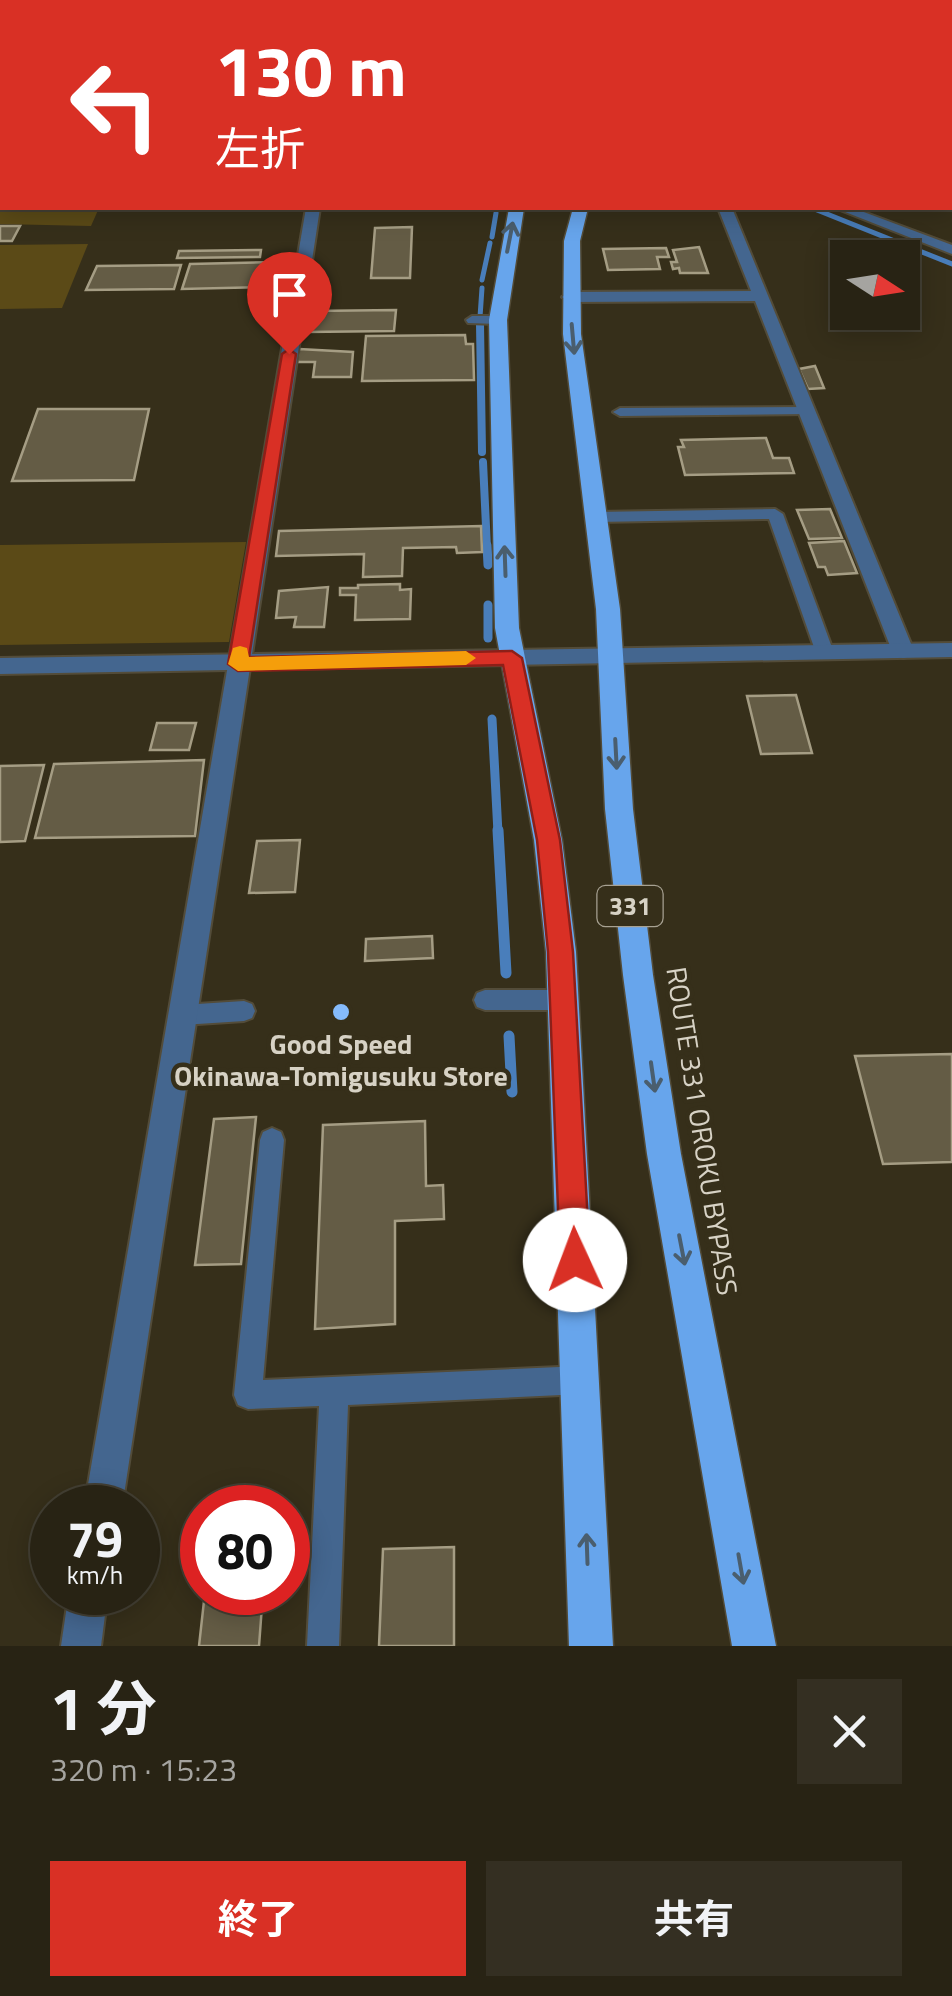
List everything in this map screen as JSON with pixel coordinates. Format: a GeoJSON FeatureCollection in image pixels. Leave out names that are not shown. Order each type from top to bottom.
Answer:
{"type":"FeatureCollection","features":[{"type":"Feature","properties":{"kind":"highway","name":"331"},"geometry":{"type":"LineString","coordinates":[[516,210],[498,320],[499,430],[512,658],[548,840],[564,1000],[591,1646]]}},
{"type":"Feature","properties":{"kind":"highway","name":"ROUTE 331 OROKU BYPASS"},"geometry":{"type":"LineString","coordinates":[[580,210],[572,241],[570,298],[611,656],[619,809],[661,1136],[754,1646]]}},
{"type":"Feature","properties":{"kind":"street"},"geometry":{"type":"LineString","coordinates":[[107,1485],[313,210]]}},
{"type":"Feature","properties":{"kind":"street"},"geometry":{"type":"LineString","coordinates":[[726,210],[903,651]]}},
{"type":"Feature","properties":{"kind":"street"},"geometry":{"type":"LineString","coordinates":[[847,210],[952,250]]}},
{"type":"Feature","properties":{"kind":"street"},"geometry":{"type":"LineString","coordinates":[[570,298],[758,296]]}},
{"type":"Feature","properties":{"kind":"street"},"geometry":{"type":"LineString","coordinates":[[0,666],[952,650]]}},
{"type":"Feature","properties":{"kind":"street"},"geometry":{"type":"LineString","coordinates":[[81,1646],[86,1615]]}},
{"type":"Feature","properties":{"kind":"lane"},"geometry":{"type":"LineString","coordinates":[[472,320],[498,320]]}},
{"type":"Feature","properties":{"kind":"lane"},"geometry":{"type":"LineString","coordinates":[[620,412],[804,412]]}},
{"type":"Feature","properties":{"kind":"lane"},"geometry":{"type":"LineString","coordinates":[[596,517],[775,514],[825,653]]}},
{"type":"Feature","properties":{"kind":"lane"},"geometry":{"type":"LineString","coordinates":[[485,1000],[564,1000]]}},
{"type":"Feature","properties":{"kind":"lane"},"geometry":{"type":"LineString","coordinates":[[182,1014],[244,1011]]}},
{"type":"Feature","properties":{"kind":"lane"},"geometry":{"type":"LineString","coordinates":[[272,1140],[248,1394],[582,1380]]}},
{"type":"Feature","properties":{"kind":"lane"},"geometry":{"type":"LineString","coordinates":[[323,1646],[334,1392]]}},
{"type":"Feature","properties":{"kind":"shaded area"},"geometry":{"type":"Polygon","coordinates":[[[0,210],[98,210],[91,226],[0,224],[0,210]]]}},
{"type":"Feature","properties":{"kind":"shaded area"},"geometry":{"type":"Polygon","coordinates":[[[88,244],[62,308],[0,309],[0,245],[88,244]]]}},
{"type":"Feature","properties":{"kind":"shaded area"},"geometry":{"type":"Polygon","coordinates":[[[246,542],[229,642],[0,645],[0,545],[246,542]]]}},
{"type":"Feature","properties":{"kind":"building"},"geometry":{"type":"Polygon","coordinates":[[[0,226],[20,226],[12,241],[0,241],[0,226]]]}},
{"type":"Feature","properties":{"kind":"building"},"geometry":{"type":"Polygon","coordinates":[[[412,227],[410,278],[371,278],[375,228],[412,227]]]}},
{"type":"Feature","properties":{"kind":"building"},"geometry":{"type":"Polygon","coordinates":[[[699,247],[708,273],[680,273],[679,268],[673,269],[671,262],[677,262],[673,250],[699,247]]]}},
{"type":"Feature","properties":{"kind":"building"},"geometry":{"type":"Polygon","coordinates":[[[666,248],[669,257],[657,257],[660,269],[608,270],[603,249],[666,248]]]}},
{"type":"Feature","properties":{"kind":"building"},"geometry":{"type":"Polygon","coordinates":[[[261,250],[260,257],[177,258],[179,251],[261,250]]]}},
{"type":"Feature","properties":{"kind":"building"},"geometry":{"type":"Polygon","coordinates":[[[275,262],[271,287],[182,289],[190,264],[275,262]]]}},
{"type":"Feature","properties":{"kind":"building"},"geometry":{"type":"Polygon","coordinates":[[[181,265],[174,289],[86,290],[97,266],[181,265]]]}},
{"type":"Feature","properties":{"kind":"building"},"geometry":{"type":"Polygon","coordinates":[[[396,310],[394,331],[307,332],[311,311],[396,310]]]}},
{"type":"Feature","properties":{"kind":"building"},"geometry":{"type":"Polygon","coordinates":[[[465,335],[466,344],[473,344],[474,380],[362,381],[366,336],[465,335]]]}},
{"type":"Feature","properties":{"kind":"building"},"geometry":{"type":"Polygon","coordinates":[[[299,349],[353,352],[351,377],[313,377],[315,362],[297,362],[299,349]]]}},
{"type":"Feature","properties":{"kind":"building"},"geometry":{"type":"Polygon","coordinates":[[[815,366],[824,388],[808,389],[799,369],[815,366]]]}},
{"type":"Feature","properties":{"kind":"building"},"geometry":{"type":"Polygon","coordinates":[[[38,409],[149,409],[134,480],[12,481],[38,409]]]}},
{"type":"Feature","properties":{"kind":"building"},"geometry":{"type":"Polygon","coordinates":[[[766,438],[773,458],[789,458],[794,473],[685,475],[678,447],[684,447],[681,440],[766,438]]]}},
{"type":"Feature","properties":{"kind":"building"},"geometry":{"type":"Polygon","coordinates":[[[830,509],[842,538],[809,539],[797,510],[830,509]]]}},
{"type":"Feature","properties":{"kind":"building"},"geometry":{"type":"Polygon","coordinates":[[[481,526],[482,552],[457,553],[456,547],[403,548],[402,576],[363,577],[364,554],[276,556],[279,531],[481,526]]]}},
{"type":"Feature","properties":{"kind":"building"},"geometry":{"type":"Polygon","coordinates":[[[844,541],[857,573],[828,575],[825,567],[818,567],[809,543],[844,541]]]}},
{"type":"Feature","properties":{"kind":"building"},"geometry":{"type":"Polygon","coordinates":[[[400,584],[400,590],[411,589],[410,619],[355,620],[356,595],[340,595],[340,588],[400,584]]]}},
{"type":"Feature","properties":{"kind":"building"},"geometry":{"type":"Polygon","coordinates":[[[328,587],[324,627],[294,627],[296,617],[276,618],[279,591],[328,587]]]}},
{"type":"Feature","properties":{"kind":"building"},"geometry":{"type":"Polygon","coordinates":[[[796,695],[812,753],[761,754],[747,696],[796,695]]]}},
{"type":"Feature","properties":{"kind":"building"},"geometry":{"type":"Polygon","coordinates":[[[157,723],[196,723],[189,750],[150,750],[157,723]]]}},
{"type":"Feature","properties":{"kind":"building"},"geometry":{"type":"Polygon","coordinates":[[[204,760],[195,836],[35,838],[54,764],[204,760]]]}},
{"type":"Feature","properties":{"kind":"building"},"geometry":{"type":"Polygon","coordinates":[[[44,765],[25,841],[0,842],[0,766],[44,765]]]}},
{"type":"Feature","properties":{"kind":"building"},"geometry":{"type":"Polygon","coordinates":[[[300,840],[295,892],[249,893],[257,841],[300,840]]]}},
{"type":"Feature","properties":{"kind":"building"},"geometry":{"type":"Polygon","coordinates":[[[432,936],[433,958],[365,961],[366,939],[432,936]]]}},
{"type":"Feature","properties":{"kind":"building"},"geometry":{"type":"Polygon","coordinates":[[[952,1054],[952,1162],[883,1164],[855,1056],[952,1054]]]}},
{"type":"Feature","properties":{"kind":"building"},"geometry":{"type":"Polygon","coordinates":[[[256,1117],[241,1264],[195,1265],[214,1119],[256,1117]]]}},
{"type":"Feature","properties":{"kind":"building"},"geometry":{"type":"Polygon","coordinates":[[[425,1121],[426,1186],[443,1185],[444,1219],[395,1221],[395,1324],[315,1329],[323,1125],[425,1121]]]}},
{"type":"Feature","properties":{"kind":"building"},"geometry":{"type":"Polygon","coordinates":[[[454,1547],[454,1646],[379,1646],[383,1549],[454,1547]]]}},
{"type":"Feature","properties":{"kind":"building"},"geometry":{"type":"Polygon","coordinates":[[[202,1615],[261,1615],[259,1646],[199,1646],[202,1615]]]}},
{"type":"Feature","properties":{"kind":"waterway"},"geometry":{"type":"LineString","coordinates":[[817,210],[952,264]]}},
{"type":"Feature","properties":{"kind":"waterway"},"geometry":{"type":"LineString","coordinates":[[492,237],[496,213]]}},
{"type":"Feature","properties":{"kind":"waterway"},"geometry":{"type":"LineString","coordinates":[[482,280],[490,243]]}},
{"type":"Feature","properties":{"kind":"waterway"},"geometry":{"type":"LineString","coordinates":[[480,317],[482,288]]}},
{"type":"Feature","properties":{"kind":"waterway"},"geometry":{"type":"LineString","coordinates":[[480,324],[482,452]]}},
{"type":"Feature","properties":{"kind":"waterway"},"geometry":{"type":"LineString","coordinates":[[483,462],[487,548]]}},
{"type":"Feature","properties":{"kind":"waterway"},"geometry":{"type":"LineString","coordinates":[[487,545],[488,565]]}},
{"type":"Feature","properties":{"kind":"waterway"},"geometry":{"type":"LineString","coordinates":[[488,605],[488,638]]}},
{"type":"Feature","properties":{"kind":"waterway"},"geometry":{"type":"LineString","coordinates":[[492,719],[498,833]]}},
{"type":"Feature","properties":{"kind":"waterway"},"geometry":{"type":"LineString","coordinates":[[498,830],[506,973]]}},
{"type":"Feature","properties":{"kind":"waterway"},"geometry":{"type":"LineString","coordinates":[[509,1036],[512,1092]]}},
{"type":"Feature","properties":{"kind":"slow traffic"},"geometry":{"type":"LineString","coordinates":[[240,653],[238,664],[466,658]]}},
{"type":"Feature","properties":{"kind":"place","name":"Good Speed Okinawa-Tomigusuku Store"},"geometry":{"type":"Point","coordinates":[341,1012]}},
{"type":"Feature","properties":{"kind":"route"},"geometry":{"type":"LineString","coordinates":[[289,354],[238,664],[512,658],[548,840],[561,952],[575,1260]]}}]}
